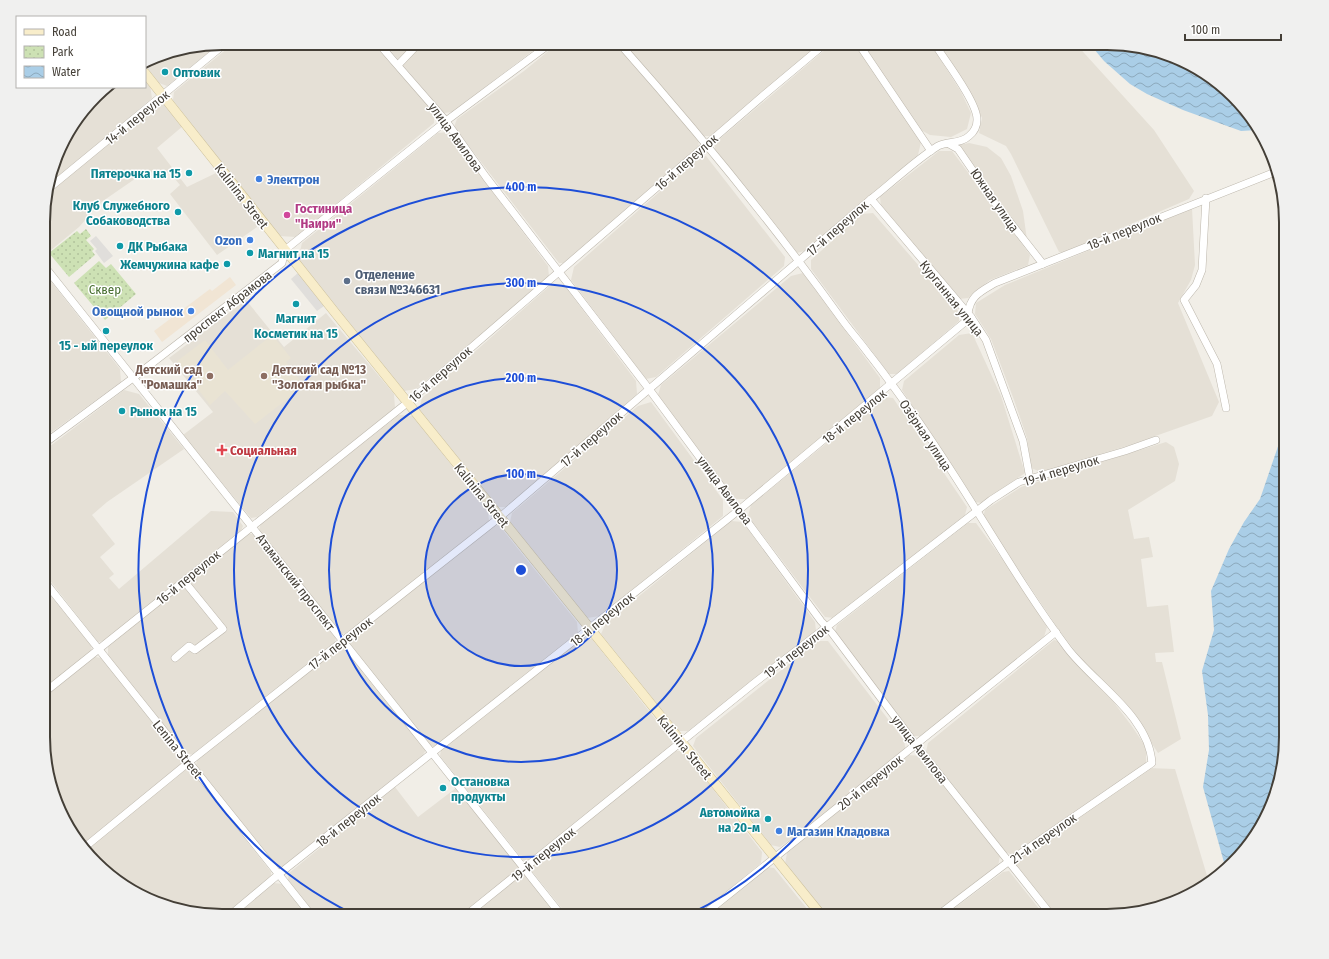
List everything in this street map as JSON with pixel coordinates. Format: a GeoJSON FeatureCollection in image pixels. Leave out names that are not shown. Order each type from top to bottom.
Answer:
{"type":"FeatureCollection","features":[{"type":"Feature","properties":{"kind":"main road","name":"Kalinina Street"},"geometry":{"type":"LineString","coordinates":[[146,74],[407,403],[816,909]]}},
{"type":"Feature","properties":{"kind":"street","name":"14-й переулок"},"geometry":{"type":"LineString","coordinates":[[54,184],[218,50]]}},
{"type":"Feature","properties":{"kind":"street","name":"улица Авилова"},"geometry":{"type":"LineString","coordinates":[[385,50],[446,121],[486,177],[560,271],[649,389],[826,628],[916,745],[1046,909]]}},
{"type":"Feature","properties":{"kind":"street"},"geometry":{"type":"LineString","coordinates":[[398,64],[412,50]]}},
{"type":"Feature","properties":{"kind":"street","name":"проспект Абрамова"},"geometry":{"type":"LineString","coordinates":[[50,439],[133,378],[282,263],[285,250],[446,121],[542,50]]}},
{"type":"Feature","properties":{"kind":"street","name":"Озёрная улица"},"geometry":{"type":"LineString","coordinates":[[625,50],[707,144],[799,261],[892,385],[936,449],[1056,632],[1079,661],[1121,703],[1133,719],[1151,749],[1152,763]]}},
{"type":"Feature","properties":{"kind":"street","name":"16-й переулок"},"geometry":{"type":"LineString","coordinates":[[50,687],[407,403],[818,50]]}},
{"type":"Feature","properties":{"kind":"street"},"geometry":{"type":"LineString","coordinates":[[863,50],[931,150]]}},
{"type":"Feature","properties":{"kind":"street","name":"17-й переулок"},"geometry":{"type":"LineString","coordinates":[[88,844],[189,762],[500,517],[871,199],[931,150],[943,144],[956,142],[969,137],[975,129],[977,119],[974,106],[939,50]]}},
{"type":"Feature","properties":{"kind":"street","name":"Южная улица"},"geometry":{"type":"LineString","coordinates":[[943,144],[952,144],[958,149],[995,203],[1043,264]]}},
{"type":"Feature","properties":{"kind":"street","name":"18-й переулок"},"geometry":{"type":"LineString","coordinates":[[237,909],[279,874],[739,510],[892,385],[969,316],[969,303],[981,291],[1000,280],[1272,173]]}},
{"type":"Feature","properties":{"kind":"street"},"geometry":{"type":"LineString","coordinates":[[1206,198],[1202,270],[1196,285],[1184,300],[1217,364],[1226,408]]}},
{"type":"Feature","properties":{"kind":"street","name":"Курганная улица"},"geometry":{"type":"LineString","coordinates":[[871,199],[969,316],[986,340],[1023,441],[1030,479]]}},
{"type":"Feature","properties":{"kind":"street","name":"Атаманский проспект"},"geometry":{"type":"LineString","coordinates":[[50,274],[556,909]]}},
{"type":"Feature","properties":{"kind":"street","name":"19-й переулок"},"geometry":{"type":"LineString","coordinates":[[474,909],[681,742],[826,628],[976,512],[1019,482],[1156,440]]}},
{"type":"Feature","properties":{"kind":"street"},"geometry":{"type":"LineString","coordinates":[[175,658],[188,646],[195,650],[223,629],[184,581]]}},
{"type":"Feature","properties":{"kind":"street","name":"Lenina Street"},"geometry":{"type":"LineString","coordinates":[[50,589],[306,909]]}},
{"type":"Feature","properties":{"kind":"street","name":"20-й переулок"},"geometry":{"type":"LineString","coordinates":[[711,909],[1056,632]]}},
{"type":"Feature","properties":{"kind":"street","name":"21-й переулок"},"geometry":{"type":"LineString","coordinates":[[946,909],[1008,862],[1152,763]]}},
{"type":"Feature","properties":{"kind":"shaded area"},"geometry":{"type":"Polygon","coordinates":[[[211,50],[167,86],[159,83],[147,68],[167,59],[188,53],[211,50]]]}},
{"type":"Feature","properties":{"kind":"shaded area"},"geometry":{"type":"Polygon","coordinates":[[[225,50],[378,50],[434,112],[434,123],[296,237],[279,236],[173,100],[174,92],[225,50]]]}},
{"type":"Feature","properties":{"kind":"shaded area"},"geometry":{"type":"Polygon","coordinates":[[[390,50],[534,50],[453,112],[444,113],[390,50]]]}},
{"type":"Feature","properties":{"kind":"shaded area"},"geometry":{"type":"Polygon","coordinates":[[[550,50],[620,50],[698,139],[699,148],[566,263],[559,263],[454,127],[457,119],[524,71],[550,50]]]}},
{"type":"Feature","properties":{"kind":"shaded area"},"geometry":{"type":"Polygon","coordinates":[[[630,50],[814,50],[711,136],[704,136],[630,50]]]}},
{"type":"Feature","properties":{"kind":"shaded area"},"geometry":{"type":"Polygon","coordinates":[[[825,50],[859,50],[921,142],[918,155],[805,251],[797,253],[715,151],[715,143],[825,50]]]}},
{"type":"Feature","properties":{"kind":"shaded area"},"geometry":{"type":"Polygon","coordinates":[[[867,50],[934,50],[961,92],[971,113],[967,129],[951,137],[930,135],[921,130],[867,50]]]}},
{"type":"Feature","properties":{"kind":"shaded area"},"geometry":{"type":"Polygon","coordinates":[[[942,50],[1081,50],[1154,130],[1194,191],[1189,199],[1063,253],[1059,252],[1006,146],[979,133],[982,118],[974,99],[942,50]]]}},
{"type":"Feature","properties":{"kind":"shaded area"},"geometry":{"type":"Polygon","coordinates":[[[146,79],[150,85],[152,98],[55,180],[63,156],[73,136],[79,126],[100,100],[115,88],[146,88],[146,79]]]}},
{"type":"Feature","properties":{"kind":"shaded area"},"geometry":{"type":"Polygon","coordinates":[[[156,105],[166,105],[183,126],[157,148],[187,187],[218,172],[257,220],[257,227],[217,255],[170,194],[180,185],[170,173],[145,172],[100,203],[79,227],[50,251],[50,211],[53,188],[156,105]]]}},
{"type":"Feature","properties":{"kind":"shaded area"},"geometry":{"type":"Polygon","coordinates":[[[448,132],[548,266],[549,277],[416,389],[404,391],[298,260],[302,243],[438,133],[448,132]]]}},
{"type":"Feature","properties":{"kind":"shaded area"},"geometry":{"type":"Polygon","coordinates":[[[969,143],[987,147],[1001,158],[1011,176],[1023,211],[1027,240],[959,145],[969,143]]]}},
{"type":"Feature","properties":{"kind":"shaded area"},"geometry":{"type":"Polygon","coordinates":[[[939,151],[952,151],[1030,255],[1028,265],[990,280],[968,298],[959,299],[881,207],[880,197],[939,151]]]}},
{"type":"Feature","properties":{"kind":"shaded area"},"geometry":{"type":"Polygon","coordinates":[[[706,156],[785,257],[784,266],[656,377],[646,379],[571,280],[574,267],[698,158],[706,156]]]}},
{"type":"Feature","properties":{"kind":"shaded area"},"geometry":{"type":"Polygon","coordinates":[[[1192,208],[1195,265],[1191,280],[1178,303],[1219,402],[1212,416],[1130,445],[1041,472],[1031,468],[1027,438],[991,339],[975,314],[976,303],[1005,285],[1192,208]]]}},
{"type":"Feature","properties":{"kind":"shaded area"},"geometry":{"type":"Polygon","coordinates":[[[873,213],[959,312],[959,321],[897,374],[889,374],[811,269],[811,260],[862,214],[873,213]]]}},
{"type":"Feature","properties":{"kind":"shaded area"},"geometry":{"type":"Polygon","coordinates":[[[96,236],[113,256],[104,263],[95,251],[97,249],[90,241],[96,236]]]}},
{"type":"Feature","properties":{"kind":"shaded area"},"geometry":{"type":"Polygon","coordinates":[[[298,273],[324,306],[317,311],[291,279],[298,273]]]}},
{"type":"Feature","properties":{"kind":"shaded area"},"geometry":{"type":"Polygon","coordinates":[[[803,273],[880,378],[880,389],[747,499],[735,499],[658,395],[661,385],[791,276],[803,273]]]}},
{"type":"Feature","properties":{"kind":"shaded area","name":"Овощной рынок"},"geometry":{"type":"Polygon","coordinates":[[[230,277],[236,285],[162,342],[154,331],[210,289],[212,291],[230,277]]]}},
{"type":"Feature","properties":{"kind":"shaded area"},"geometry":{"type":"Polygon","coordinates":[[[50,280],[120,369],[121,382],[50,433],[50,280]]]}},
{"type":"Feature","properties":{"kind":"shaded area"},"geometry":{"type":"Polygon","coordinates":[[[552,284],[564,285],[636,381],[637,394],[507,507],[498,507],[419,410],[422,398],[552,284]]]}},
{"type":"Feature","properties":{"kind":"shaded area"},"geometry":{"type":"Polygon","coordinates":[[[246,300],[284,347],[326,313],[394,394],[395,408],[257,517],[251,518],[183,435],[213,412],[169,358],[246,300]]]}},
{"type":"Feature","properties":{"kind":"shaded area"},"geometry":{"type":"Polygon","coordinates":[[[972,333],[1001,396],[1025,473],[982,503],[974,502],[902,390],[904,381],[959,335],[972,333]]]}},
{"type":"Feature","properties":{"kind":"shaded area","name":"Детский сад №13 \"Золотая рыбка\""},"geometry":{"type":"Polygon","coordinates":[[[272,335],[291,358],[286,362],[304,386],[255,424],[225,391],[210,405],[177,361],[205,340],[228,370],[272,335]]]}},
{"type":"Feature","properties":{"kind":"shaded area"},"geometry":{"type":"Polygon","coordinates":[[[124,390],[139,394],[184,449],[107,502],[92,515],[115,544],[100,557],[114,574],[109,578],[119,589],[211,511],[233,512],[243,526],[241,531],[106,641],[98,642],[50,580],[50,446],[124,390]]]}},
{"type":"Feature","properties":{"kind":"shaded area"},"geometry":{"type":"Polygon","coordinates":[[[883,397],[893,398],[967,507],[965,515],[834,618],[825,617],[748,516],[751,505],[883,397]]]}},
{"type":"Feature","properties":{"kind":"shaded area"},"geometry":{"type":"Polygon","coordinates":[[[651,402],[723,500],[723,516],[600,616],[587,618],[510,522],[512,513],[638,406],[651,402]]]}},
{"type":"Feature","properties":{"kind":"shaded area"},"geometry":{"type":"Polygon","coordinates":[[[399,415],[413,416],[488,512],[489,521],[346,634],[341,633],[259,530],[261,523],[399,415]]]}},
{"type":"Feature","properties":{"kind":"shaded area"},"geometry":{"type":"Polygon","coordinates":[[[1166,442],[1174,447],[1179,464],[1175,481],[1128,510],[1134,539],[1149,537],[1153,557],[1141,559],[1147,607],[1168,605],[1174,652],[1155,653],[1156,662],[1162,662],[1181,739],[1158,753],[1123,700],[1086,665],[1059,630],[983,517],[985,510],[1021,487],[1166,442]]]}},
{"type":"Feature","properties":{"kind":"shaded area"},"geometry":{"type":"Polygon","coordinates":[[[731,521],[743,522],[815,622],[816,631],[688,731],[679,731],[601,634],[606,623],[731,521]]]}},
{"type":"Feature","properties":{"kind":"shaded area"},"geometry":{"type":"Polygon","coordinates":[[[968,523],[976,523],[1009,568],[1047,627],[1044,637],[923,736],[913,736],[835,632],[837,625],[968,523]]]}},
{"type":"Feature","properties":{"kind":"shaded area"},"geometry":{"type":"Polygon","coordinates":[[[499,525],[577,622],[578,633],[438,747],[431,746],[349,643],[349,638],[493,526],[499,525]]]}},
{"type":"Feature","properties":{"kind":"shaded area"},"geometry":{"type":"Polygon","coordinates":[[[246,534],[253,534],[336,638],[334,645],[194,755],[185,753],[108,656],[108,647],[246,534]]]}},
{"type":"Feature","properties":{"kind":"shaded area"},"geometry":{"type":"Polygon","coordinates":[[[50,595],[91,645],[92,652],[50,685],[50,595]]]}},
{"type":"Feature","properties":{"kind":"shaded area"},"geometry":{"type":"Polygon","coordinates":[[[583,638],[592,639],[672,740],[672,747],[530,861],[524,861],[440,756],[441,750],[583,638]]]}},
{"type":"Feature","properties":{"kind":"shaded area"},"geometry":{"type":"Polygon","coordinates":[[[1054,640],[1058,641],[1079,667],[1112,700],[1131,725],[1146,747],[1146,764],[1014,856],[1006,852],[926,752],[928,743],[1054,640]]]}},
{"type":"Feature","properties":{"kind":"shaded area"},"geometry":{"type":"Polygon","coordinates":[[[818,641],[828,641],[904,740],[906,753],[780,847],[771,845],[693,746],[696,738],[818,641]]]}},
{"type":"Feature","properties":{"kind":"shaded area"},"geometry":{"type":"Polygon","coordinates":[[[339,647],[343,647],[426,750],[422,756],[283,866],[277,867],[196,766],[197,760],[339,647]]]}},
{"type":"Feature","properties":{"kind":"shaded area"},"geometry":{"type":"Polygon","coordinates":[[[95,657],[102,658],[182,759],[181,766],[86,842],[73,823],[63,803],[53,771],[50,748],[50,693],[95,657]]]}},
{"type":"Feature","properties":{"kind":"shaded area"},"geometry":{"type":"Polygon","coordinates":[[[676,751],[683,751],[762,852],[761,863],[705,909],[562,909],[531,870],[532,865],[676,751]]]}},
{"type":"Feature","properties":{"kind":"shaded area"},"geometry":{"type":"Polygon","coordinates":[[[908,755],[921,756],[1000,856],[998,866],[942,909],[821,909],[785,864],[787,853],[908,755]]]}},
{"type":"Feature","properties":{"kind":"shaded area"},"geometry":{"type":"Polygon","coordinates":[[[1148,768],[1175,769],[1207,877],[1173,896],[1141,906],[1118,909],[1050,909],[1015,865],[1016,859],[1148,768]]]}},
{"type":"Feature","properties":{"kind":"shaded area"},"geometry":{"type":"Polygon","coordinates":[[[185,770],[191,770],[271,872],[271,879],[235,909],[199,908],[167,900],[136,886],[126,880],[100,859],[90,847],[185,770]]]}},
{"type":"Feature","properties":{"kind":"shaded area"},"geometry":{"type":"Polygon","coordinates":[[[395,787],[418,817],[456,788],[518,866],[517,873],[471,909],[311,909],[288,880],[289,873],[395,787]]]}},
{"type":"Feature","properties":{"kind":"shaded area"},"geometry":{"type":"Polygon","coordinates":[[[766,867],[774,868],[807,909],[714,909],[766,867]]]}},
{"type":"Feature","properties":{"kind":"shaded area"},"geometry":{"type":"Polygon","coordinates":[[[1009,871],[1039,909],[953,909],[1003,872],[1009,871]]]}},
{"type":"Feature","properties":{"kind":"shaded area"},"geometry":{"type":"Polygon","coordinates":[[[520,875],[525,875],[552,909],[479,909],[520,875]]]}},
{"type":"Feature","properties":{"kind":"shaded area"},"geometry":{"type":"Polygon","coordinates":[[[274,883],[282,884],[302,909],[243,909],[274,883]]]}},
{"type":"Feature","properties":{"kind":"green space"},"geometry":{"type":"Polygon","coordinates":[[[86,229],[91,236],[86,240],[94,249],[92,251],[95,255],[69,277],[50,254],[50,252],[77,231],[80,234],[86,229]]]}},
{"type":"Feature","properties":{"kind":"green space","name":"Сквер"},"geometry":{"type":"Polygon","coordinates":[[[99,261],[106,268],[111,264],[136,294],[105,320],[74,283],[99,261]]]}},
{"type":"Feature","properties":{"kind":"water"},"geometry":{"type":"Polygon","coordinates":[[[1095,50],[1130,51],[1173,63],[1203,79],[1229,100],[1253,130],[1241,131],[1183,110],[1147,94],[1130,84],[1104,61],[1095,50]]]}},
{"type":"Feature","properties":{"kind":"water"},"geometry":{"type":"Polygon","coordinates":[[[1279,443],[1278,760],[1270,792],[1256,823],[1243,842],[1224,863],[1203,787],[1209,750],[1208,715],[1202,671],[1214,630],[1211,591],[1229,549],[1244,522],[1260,499],[1279,443]]]}},
{"type":"Feature","properties":{"kind":"place","name":"Оптовик"},"geometry":{"type":"Point","coordinates":[165,72]}},
{"type":"Feature","properties":{"kind":"place","name":"Пятерочка на 15"},"geometry":{"type":"Point","coordinates":[189,173]}},
{"type":"Feature","properties":{"kind":"place","name":"Электрон"},"geometry":{"type":"Point","coordinates":[259,179]}},
{"type":"Feature","properties":{"kind":"place","name":"Клуб Служебного Собаководства"},"geometry":{"type":"Point","coordinates":[178,212]}},
{"type":"Feature","properties":{"kind":"place","name":"Гостиница \"Наири\""},"geometry":{"type":"Point","coordinates":[287,215]}},
{"type":"Feature","properties":{"kind":"place","name":"Ozon"},"geometry":{"type":"Point","coordinates":[250,240]}},
{"type":"Feature","properties":{"kind":"place","name":"ДК Рыбака"},"geometry":{"type":"Point","coordinates":[120,246]}},
{"type":"Feature","properties":{"kind":"place","name":"Магнит на 15"},"geometry":{"type":"Point","coordinates":[250,253]}},
{"type":"Feature","properties":{"kind":"place","name":"Жемчужина кафе"},"geometry":{"type":"Point","coordinates":[227,264]}},
{"type":"Feature","properties":{"kind":"place","name":"Отделение связи №346631"},"geometry":{"type":"Point","coordinates":[347,281]}},
{"type":"Feature","properties":{"kind":"place","name":"Магнит Косметик на 15"},"geometry":{"type":"Point","coordinates":[296,304]}},
{"type":"Feature","properties":{"kind":"place","name":"Овощной рынок"},"geometry":{"type":"Point","coordinates":[191,311]}},
{"type":"Feature","properties":{"kind":"place","name":"15 - ый переулок"},"geometry":{"type":"Point","coordinates":[106,331]}},
{"type":"Feature","properties":{"kind":"place","name":"Детский сад \"Ромашка\""},"geometry":{"type":"Point","coordinates":[210,376]}},
{"type":"Feature","properties":{"kind":"place","name":"Детский сад №13 \"Золотая рыбка\""},"geometry":{"type":"Point","coordinates":[264,376]}},
{"type":"Feature","properties":{"kind":"place","name":"Рынок на 15"},"geometry":{"type":"Point","coordinates":[122,411]}},
{"type":"Feature","properties":{"kind":"place","name":"Социальная"},"geometry":{"type":"Point","coordinates":[222,450]}},
{"type":"Feature","properties":{"kind":"place","name":"Остановка продукты"},"geometry":{"type":"Point","coordinates":[443,788]}},
{"type":"Feature","properties":{"kind":"place","name":"Автомойка на 20-м"},"geometry":{"type":"Point","coordinates":[768,819]}},
{"type":"Feature","properties":{"kind":"place","name":"Магазин Кладовка"},"geometry":{"type":"Point","coordinates":[779,831]}}]}
